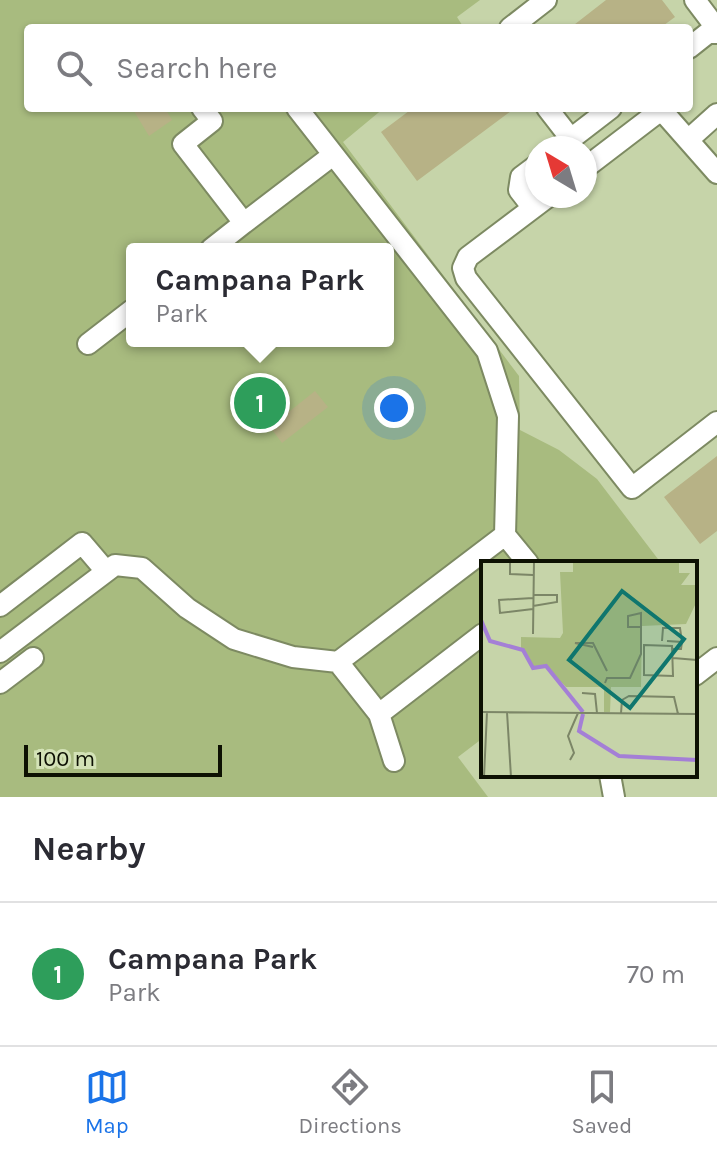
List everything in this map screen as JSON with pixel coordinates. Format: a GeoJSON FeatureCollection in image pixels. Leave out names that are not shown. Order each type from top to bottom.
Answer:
{"type":"FeatureCollection","features":[{"type":"Feature","properties":{"kind":"street"},"geometry":{"type":"LineString","coordinates":[[515,24],[546,0]]}},
{"type":"Feature","properties":{"kind":"street"},"geometry":{"type":"LineString","coordinates":[[693,45],[708,33],[717,31],[695,0]]}},
{"type":"Feature","properties":{"kind":"street"},"geometry":{"type":"LineString","coordinates":[[205,112],[212,121],[183,144],[244,223]]}},
{"type":"Feature","properties":{"kind":"street"},"geometry":{"type":"LineString","coordinates":[[300,112],[487,351],[508,416],[505,535],[526,561]]}},
{"type":"Feature","properties":{"kind":"street"},"geometry":{"type":"LineString","coordinates":[[549,112],[561,136]]}},
{"type":"Feature","properties":{"kind":"street"},"geometry":{"type":"LineString","coordinates":[[575,136],[606,112]]}},
{"type":"Feature","properties":{"kind":"street"},"geometry":{"type":"LineString","coordinates":[[597,159],[657,113],[665,114],[717,173]]}},
{"type":"Feature","properties":{"kind":"street"},"geometry":{"type":"LineString","coordinates":[[688,140],[717,114]]}},
{"type":"Feature","properties":{"kind":"street"},"geometry":{"type":"LineString","coordinates":[[219,243],[333,155]]}},
{"type":"Feature","properties":{"kind":"street"},"geometry":{"type":"LineString","coordinates":[[525,174],[521,177],[519,190],[525,193]]}},
{"type":"Feature","properties":{"kind":"street"},"geometry":{"type":"LineString","coordinates":[[533,208],[468,257],[463,268],[466,278],[632,488],[717,422]]}},
{"type":"Feature","properties":{"kind":"street"},"geometry":{"type":"LineString","coordinates":[[88,344],[126,315]]}},
{"type":"Feature","properties":{"kind":"street"},"geometry":{"type":"LineString","coordinates":[[0,652],[115,565],[142,568],[187,608],[234,639],[293,657],[338,662],[505,535]]}},
{"type":"Feature","properties":{"kind":"street"},"geometry":{"type":"LineString","coordinates":[[0,606],[82,543],[105,570]]}},
{"type":"Feature","properties":{"kind":"street"},"geometry":{"type":"LineString","coordinates":[[379,714],[481,636]]}},
{"type":"Feature","properties":{"kind":"street"},"geometry":{"type":"LineString","coordinates":[[0,683],[33,658]]}},
{"type":"Feature","properties":{"kind":"street"},"geometry":{"type":"LineString","coordinates":[[697,673],[717,658]]}},
{"type":"Feature","properties":{"kind":"street"},"geometry":{"type":"LineString","coordinates":[[338,662],[379,714],[394,761]]}},
{"type":"Feature","properties":{"kind":"street"},"geometry":{"type":"LineString","coordinates":[[610,777],[614,797]]}},
{"type":"Feature","properties":{"kind":"green space"},"geometry":{"type":"Polygon","coordinates":[[[0,0],[480,0],[457,17],[461,24],[24,24],[24,112],[379,112],[343,142],[519,376],[520,430],[559,450],[597,479],[659,561],[481,561],[481,740],[458,757],[488,797],[0,797],[0,0]]]}},
{"type":"Feature","properties":{"kind":"building"},"geometry":{"type":"Polygon","coordinates":[[[606,0],[662,0],[675,17],[665,24],[575,24],[606,0]]]}},
{"type":"Feature","properties":{"kind":"building"},"geometry":{"type":"Polygon","coordinates":[[[134,112],[167,112],[172,120],[149,136],[134,112]]]}},
{"type":"Feature","properties":{"kind":"building"},"geometry":{"type":"Polygon","coordinates":[[[408,112],[510,112],[417,181],[381,132],[408,112]]]}},
{"type":"Feature","properties":{"kind":"building"},"geometry":{"type":"Polygon","coordinates":[[[315,391],[328,407],[282,443],[270,427],[315,391]]]}},
{"type":"Feature","properties":{"kind":"building"},"geometry":{"type":"Polygon","coordinates":[[[717,456],[717,531],[700,544],[664,497],[717,456]]]}},
{"type":"Feature","properties":{"kind":"place","name":"Campana Park"},"geometry":{"type":"Point","coordinates":[260,403]}}]}
